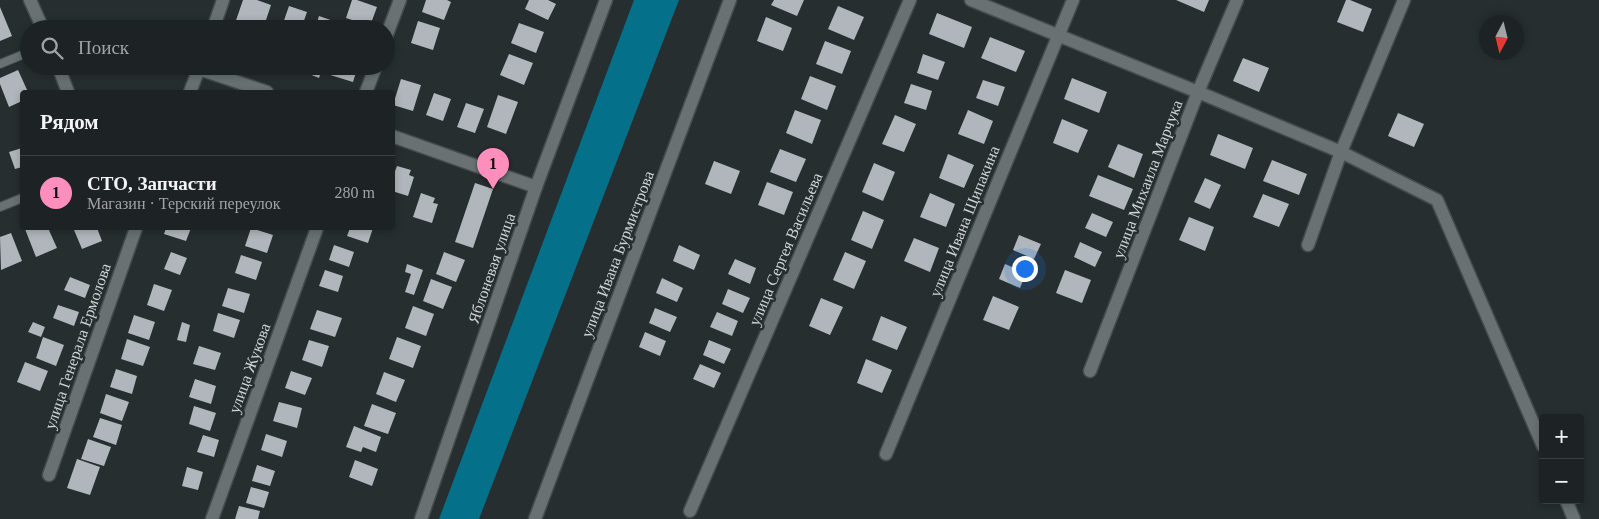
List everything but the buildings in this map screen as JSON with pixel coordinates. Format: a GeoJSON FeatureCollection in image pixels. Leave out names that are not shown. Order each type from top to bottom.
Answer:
{"type":"FeatureCollection","features":[{"type":"Feature","properties":{"kind":"street"},"geometry":{"type":"LineString","coordinates":[[30,0],[39,20]]}},
{"type":"Feature","properties":{"kind":"street"},"geometry":{"type":"LineString","coordinates":[[216,20],[223,0]]}},
{"type":"Feature","properties":{"kind":"street"},"geometry":{"type":"LineString","coordinates":[[392,20],[400,0]]}},
{"type":"Feature","properties":{"kind":"street","name":"Яблоневая улица"},"geometry":{"type":"LineString","coordinates":[[421,519],[536,187],[606,0]]}},
{"type":"Feature","properties":{"kind":"street","name":"улица Ивана Бурмистрова"},"geometry":{"type":"LineString","coordinates":[[535,519],[730,0]]}},
{"type":"Feature","properties":{"kind":"street","name":"улица Сергея Васильева"},"geometry":{"type":"LineString","coordinates":[[690,511],[910,0]]}},
{"type":"Feature","properties":{"kind":"street"},"geometry":{"type":"LineString","coordinates":[[970,0],[1341,152],[1437,200],[1539,437]]}},
{"type":"Feature","properties":{"kind":"street","name":"улица Ивана Щипакина"},"geometry":{"type":"LineString","coordinates":[[886,454],[1073,0]]}},
{"type":"Feature","properties":{"kind":"street","name":"улица Михаила Марчука"},"geometry":{"type":"LineString","coordinates":[[1090,371],[1198,92],[1237,0]]}},
{"type":"Feature","properties":{"kind":"street"},"geometry":{"type":"LineString","coordinates":[[1308,246],[1341,152],[1404,0]]}},
{"type":"Feature","properties":{"kind":"street"},"geometry":{"type":"LineString","coordinates":[[61,75],[67,90]]}},
{"type":"Feature","properties":{"kind":"street"},"geometry":{"type":"LineString","coordinates":[[191,90],[197,75]]}},
{"type":"Feature","properties":{"kind":"street"},"geometry":{"type":"LineString","coordinates":[[220,75],[262,90]]}},
{"type":"Feature","properties":{"kind":"street"},"geometry":{"type":"LineString","coordinates":[[367,90],[373,75]]}},
{"type":"Feature","properties":{"kind":"street"},"geometry":{"type":"LineString","coordinates":[[395,137],[536,187]]}},
{"type":"Feature","properties":{"kind":"street","name":"улица Генерала Ермолова"},"geometry":{"type":"LineString","coordinates":[[49,475],[135,230]]}},
{"type":"Feature","properties":{"kind":"street","name":"улица Жукова"},"geometry":{"type":"LineString","coordinates":[[212,519],[316,230]]}},
{"type":"Feature","properties":{"kind":"street"},"geometry":{"type":"LineString","coordinates":[[1568,504],[1574,519]]}},
{"type":"Feature","properties":{"kind":"lane"},"geometry":{"type":"LineString","coordinates":[[0,64],[20,56]]}},
{"type":"Feature","properties":{"kind":"lane"},"geometry":{"type":"LineString","coordinates":[[0,207],[20,199]]}},
{"type":"Feature","properties":{"kind":"shaded area"},"geometry":{"type":"Polygon","coordinates":[[[634,0],[679,0],[479,519],[439,519],[634,0]]]}},
{"type":"Feature","properties":{"kind":"place","name":"СТО, Запчасти"},"geometry":{"type":"Point","coordinates":[493,189]}}]}
